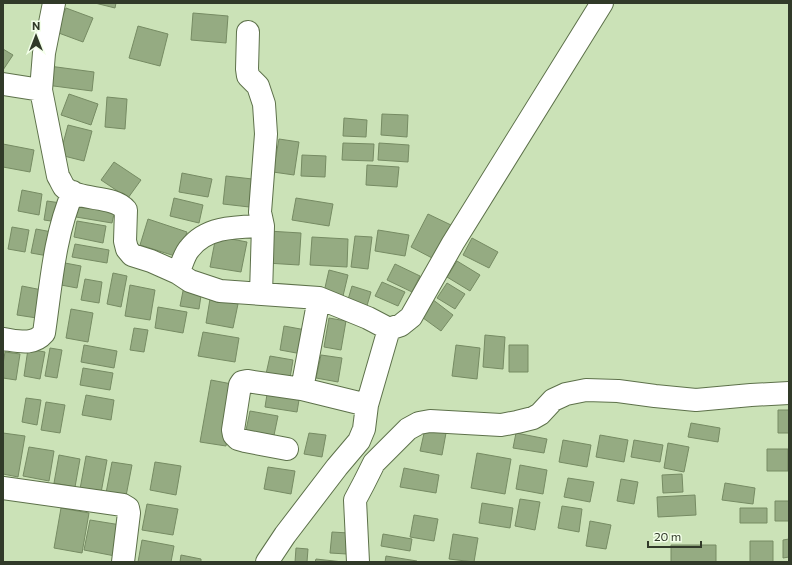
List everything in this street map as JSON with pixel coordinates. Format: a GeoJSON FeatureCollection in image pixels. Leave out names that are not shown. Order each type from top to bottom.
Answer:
{"type":"FeatureCollection","features":[{"type":"Feature","properties":{"kind":"street"},"geometry":{"type":"LineString","coordinates":[[54,3],[44,53],[42,90],[58,176],[65,187],[73,192],[111,202],[123,207],[126,210],[125,241],[127,249],[132,255],[151,261],[178,273],[190,281],[220,291],[319,298],[368,318],[390,329],[401,325],[411,317],[453,243],[602,3]]}},
{"type":"Feature","properties":{"kind":"street"},"geometry":{"type":"LineString","coordinates":[[248,32],[248,76],[258,86],[264,104],[266,134],[260,212],[263,226],[261,294]]}},
{"type":"Feature","properties":{"kind":"street"},"geometry":{"type":"LineString","coordinates":[[3,84],[42,90]]}},
{"type":"Feature","properties":{"kind":"street"},"geometry":{"type":"LineString","coordinates":[[3,339],[27,342],[39,338],[44,332],[60,236],[67,207],[73,192]]}},
{"type":"Feature","properties":{"kind":"street"},"geometry":{"type":"LineString","coordinates":[[178,273],[189,248],[203,235],[218,230],[263,226]]}},
{"type":"Feature","properties":{"kind":"street"},"geometry":{"type":"LineString","coordinates":[[302,389],[319,298]]}},
{"type":"Feature","properties":{"kind":"street"},"geometry":{"type":"LineString","coordinates":[[358,562],[355,500],[366,452],[364,429],[367,405],[390,329]]}},
{"type":"Feature","properties":{"kind":"street"},"geometry":{"type":"LineString","coordinates":[[287,449],[245,441],[234,436],[233,430],[240,385],[242,382],[247,381],[302,389],[367,405]]}},
{"type":"Feature","properties":{"kind":"street"},"geometry":{"type":"LineString","coordinates":[[267,562],[333,473],[366,452],[419,422],[430,421],[501,425],[517,422],[533,418],[540,414],[553,400],[566,394],[586,390],[618,391],[696,400],[789,393]]}},
{"type":"Feature","properties":{"kind":"street"},"geometry":{"type":"LineString","coordinates":[[3,488],[123,505],[128,508],[129,513],[123,562]]}},
{"type":"Feature","properties":{"kind":"building"},"geometry":{"type":"Polygon","coordinates":[[[95,3],[116,3],[115,8],[95,3]]]}},
{"type":"Feature","properties":{"kind":"building"},"geometry":{"type":"Polygon","coordinates":[[[66,8],[93,18],[83,42],[56,32],[66,8]]]}},
{"type":"Feature","properties":{"kind":"building"},"geometry":{"type":"Polygon","coordinates":[[[193,13],[228,16],[226,43],[191,40],[193,13]]]}},
{"type":"Feature","properties":{"kind":"building"},"geometry":{"type":"Polygon","coordinates":[[[138,26],[168,34],[160,66],[129,58],[138,26]]]}},
{"type":"Feature","properties":{"kind":"building"},"geometry":{"type":"Polygon","coordinates":[[[3,49],[13,55],[3,70],[3,49]]]}},
{"type":"Feature","properties":{"kind":"building"},"geometry":{"type":"Polygon","coordinates":[[[49,66],[94,72],[92,91],[46,85],[49,66]]]}},
{"type":"Feature","properties":{"kind":"building"},"geometry":{"type":"Polygon","coordinates":[[[69,94],[98,104],[91,125],[61,115],[69,94]]]}},
{"type":"Feature","properties":{"kind":"building"},"geometry":{"type":"Polygon","coordinates":[[[107,97],[127,99],[125,129],[105,127],[107,97]]]}},
{"type":"Feature","properties":{"kind":"building"},"geometry":{"type":"Polygon","coordinates":[[[382,114],[408,115],[407,137],[381,135],[382,114]]]}},
{"type":"Feature","properties":{"kind":"building"},"geometry":{"type":"Polygon","coordinates":[[[344,118],[367,120],[366,137],[343,136],[344,118]]]}},
{"type":"Feature","properties":{"kind":"building"},"geometry":{"type":"Polygon","coordinates":[[[68,125],[92,131],[84,161],[60,155],[68,125]]]}},
{"type":"Feature","properties":{"kind":"building"},"geometry":{"type":"Polygon","coordinates":[[[279,139],[299,142],[294,175],[273,172],[279,139]]]}},
{"type":"Feature","properties":{"kind":"building"},"geometry":{"type":"Polygon","coordinates":[[[343,143],[374,144],[373,161],[342,160],[343,143]]]}},
{"type":"Feature","properties":{"kind":"building"},"geometry":{"type":"Polygon","coordinates":[[[379,143],[409,145],[408,162],[378,160],[379,143]]]}},
{"type":"Feature","properties":{"kind":"building"},"geometry":{"type":"Polygon","coordinates":[[[3,144],[34,150],[30,172],[3,167],[3,144]]]}},
{"type":"Feature","properties":{"kind":"building"},"geometry":{"type":"Polygon","coordinates":[[[302,155],[326,156],[325,177],[301,176],[302,155]]]}},
{"type":"Feature","properties":{"kind":"building"},"geometry":{"type":"Polygon","coordinates":[[[114,162],[141,180],[128,198],[101,180],[114,162]]]}},
{"type":"Feature","properties":{"kind":"building"},"geometry":{"type":"Polygon","coordinates":[[[367,165],[399,167],[397,187],[366,185],[367,165]]]}},
{"type":"Feature","properties":{"kind":"building"},"geometry":{"type":"Polygon","coordinates":[[[182,173],[212,179],[208,197],[179,192],[182,173]]]}},
{"type":"Feature","properties":{"kind":"building"},"geometry":{"type":"Polygon","coordinates":[[[226,176],[261,180],[258,208],[223,204],[226,176]]]}},
{"type":"Feature","properties":{"kind":"building"},"geometry":{"type":"Polygon","coordinates":[[[22,190],[42,194],[39,215],[18,211],[22,190]]]}},
{"type":"Feature","properties":{"kind":"building"},"geometry":{"type":"Polygon","coordinates":[[[174,198],[203,205],[199,223],[170,216],[174,198]]]}},
{"type":"Feature","properties":{"kind":"building"},"geometry":{"type":"Polygon","coordinates":[[[296,198],[333,204],[329,226],[292,220],[296,198]]]}},
{"type":"Feature","properties":{"kind":"building"},"geometry":{"type":"Polygon","coordinates":[[[47,201],[61,203],[58,222],[44,220],[47,201]]]}},
{"type":"Feature","properties":{"kind":"building"},"geometry":{"type":"Polygon","coordinates":[[[78,202],[115,209],[112,223],[76,217],[78,202]]]}},
{"type":"Feature","properties":{"kind":"building"},"geometry":{"type":"Polygon","coordinates":[[[428,214],[451,225],[434,259],[411,247],[428,214]]]}},
{"type":"Feature","properties":{"kind":"building"},"geometry":{"type":"Polygon","coordinates":[[[148,219],[187,232],[178,257],[140,245],[148,219]]]}},
{"type":"Feature","properties":{"kind":"building"},"geometry":{"type":"Polygon","coordinates":[[[77,221],[106,226],[103,243],[74,237],[77,221]]]}},
{"type":"Feature","properties":{"kind":"building"},"geometry":{"type":"Polygon","coordinates":[[[12,227],[29,230],[25,252],[8,249],[12,227]]]}},
{"type":"Feature","properties":{"kind":"building"},"geometry":{"type":"Polygon","coordinates":[[[36,229],[52,232],[48,256],[31,253],[36,229]]]}},
{"type":"Feature","properties":{"kind":"building"},"geometry":{"type":"Polygon","coordinates":[[[378,230],[409,235],[405,256],[375,251],[378,230]]]}},
{"type":"Feature","properties":{"kind":"building"},"geometry":{"type":"Polygon","coordinates":[[[268,231],[301,233],[299,265],[266,263],[268,231]]]}},
{"type":"Feature","properties":{"kind":"building"},"geometry":{"type":"Polygon","coordinates":[[[216,236],[247,242],[241,272],[210,267],[216,236]]]}},
{"type":"Feature","properties":{"kind":"building"},"geometry":{"type":"Polygon","coordinates":[[[355,236],[372,237],[368,269],[351,267],[355,236]]]}},
{"type":"Feature","properties":{"kind":"building"},"geometry":{"type":"Polygon","coordinates":[[[312,237],[348,239],[347,267],[310,265],[312,237]]]}},
{"type":"Feature","properties":{"kind":"building"},"geometry":{"type":"Polygon","coordinates":[[[472,238],[498,252],[489,268],[463,255],[472,238]]]}},
{"type":"Feature","properties":{"kind":"building"},"geometry":{"type":"Polygon","coordinates":[[[75,244],[109,250],[107,263],[72,257],[75,244]]]}},
{"type":"Feature","properties":{"kind":"building"},"geometry":{"type":"Polygon","coordinates":[[[457,261],[480,275],[470,291],[447,277],[457,261]]]}},
{"type":"Feature","properties":{"kind":"building"},"geometry":{"type":"Polygon","coordinates":[[[65,263],[81,266],[77,288],[61,285],[65,263]]]}},
{"type":"Feature","properties":{"kind":"building"},"geometry":{"type":"Polygon","coordinates":[[[395,264],[420,276],[412,292],[387,280],[395,264]]]}},
{"type":"Feature","properties":{"kind":"building"},"geometry":{"type":"Polygon","coordinates":[[[329,270],[348,275],[343,296],[324,292],[329,270]]]}},
{"type":"Feature","properties":{"kind":"building"},"geometry":{"type":"Polygon","coordinates":[[[113,273],[127,276],[121,307],[107,304],[113,273]]]}},
{"type":"Feature","properties":{"kind":"building"},"geometry":{"type":"Polygon","coordinates":[[[85,279],[102,282],[99,303],[81,300],[85,279]]]}},
{"type":"Feature","properties":{"kind":"building"},"geometry":{"type":"Polygon","coordinates":[[[382,282],[405,292],[398,306],[375,296],[382,282]]]}},
{"type":"Feature","properties":{"kind":"building"},"geometry":{"type":"Polygon","coordinates":[[[447,283],[465,294],[455,309],[437,298],[447,283]]]}},
{"type":"Feature","properties":{"kind":"building"},"geometry":{"type":"Polygon","coordinates":[[[130,285],[155,290],[150,320],[125,316],[130,285]]]}},
{"type":"Feature","properties":{"kind":"building"},"geometry":{"type":"Polygon","coordinates":[[[22,286],[42,290],[37,318],[17,315],[22,286]]]}},
{"type":"Feature","properties":{"kind":"building"},"geometry":{"type":"Polygon","coordinates":[[[184,286],[202,289],[199,309],[180,306],[184,286]]]}},
{"type":"Feature","properties":{"kind":"building"},"geometry":{"type":"Polygon","coordinates":[[[352,286],[371,292],[366,309],[347,303],[352,286]]]}},
{"type":"Feature","properties":{"kind":"building"},"geometry":{"type":"Polygon","coordinates":[[[210,299],[238,304],[233,328],[206,323],[210,299]]]}},
{"type":"Feature","properties":{"kind":"building"},"geometry":{"type":"Polygon","coordinates":[[[432,299],[453,315],[441,331],[419,315],[432,299]]]}},
{"type":"Feature","properties":{"kind":"building"},"geometry":{"type":"Polygon","coordinates":[[[158,307],[187,312],[183,333],[155,328],[158,307]]]}},
{"type":"Feature","properties":{"kind":"building"},"geometry":{"type":"Polygon","coordinates":[[[71,309],[93,313],[88,342],[66,338],[71,309]]]}},
{"type":"Feature","properties":{"kind":"building"},"geometry":{"type":"Polygon","coordinates":[[[329,318],[346,321],[341,350],[324,347],[329,318]]]}},
{"type":"Feature","properties":{"kind":"building"},"geometry":{"type":"Polygon","coordinates":[[[284,326],[306,330],[302,354],[280,350],[284,326]]]}},
{"type":"Feature","properties":{"kind":"building"},"geometry":{"type":"Polygon","coordinates":[[[134,328],[148,330],[144,352],[130,350],[134,328]]]}},
{"type":"Feature","properties":{"kind":"building"},"geometry":{"type":"Polygon","coordinates":[[[203,332],[239,338],[235,362],[198,356],[203,332]]]}},
{"type":"Feature","properties":{"kind":"building"},"geometry":{"type":"Polygon","coordinates":[[[485,335],[505,337],[503,369],[483,367],[485,335]]]}},
{"type":"Feature","properties":{"kind":"building"},"geometry":{"type":"Polygon","coordinates":[[[84,345],[117,351],[114,368],[81,362],[84,345]]]}},
{"type":"Feature","properties":{"kind":"building"},"geometry":{"type":"Polygon","coordinates":[[[456,345],[480,348],[477,379],[452,376],[456,345]]]}},
{"type":"Feature","properties":{"kind":"building"},"geometry":{"type":"Polygon","coordinates":[[[509,345],[528,345],[528,372],[509,372],[509,345]]]}},
{"type":"Feature","properties":{"kind":"building"},"geometry":{"type":"Polygon","coordinates":[[[50,348],[62,350],[57,378],[45,376],[50,348]]]}},
{"type":"Feature","properties":{"kind":"building"},"geometry":{"type":"Polygon","coordinates":[[[28,349],[45,352],[40,379],[24,376],[28,349]]]}},
{"type":"Feature","properties":{"kind":"building"},"geometry":{"type":"Polygon","coordinates":[[[5,352],[20,354],[16,380],[3,378],[5,352]]]}},
{"type":"Feature","properties":{"kind":"building"},"geometry":{"type":"Polygon","coordinates":[[[321,355],[342,358],[338,382],[316,378],[321,355]]]}},
{"type":"Feature","properties":{"kind":"building"},"geometry":{"type":"Polygon","coordinates":[[[270,356],[293,360],[290,378],[266,374],[270,356]]]}},
{"type":"Feature","properties":{"kind":"building"},"geometry":{"type":"Polygon","coordinates":[[[83,368],[113,373],[110,390],[80,385],[83,368]]]}},
{"type":"Feature","properties":{"kind":"building"},"geometry":{"type":"Polygon","coordinates":[[[211,380],[237,385],[226,446],[200,442],[211,380]]]}},
{"type":"Feature","properties":{"kind":"building"},"geometry":{"type":"Polygon","coordinates":[[[268,388],[300,394],[297,412],[265,407],[268,388]]]}},
{"type":"Feature","properties":{"kind":"building"},"geometry":{"type":"Polygon","coordinates":[[[86,395],[114,400],[111,420],[82,415],[86,395]]]}},
{"type":"Feature","properties":{"kind":"building"},"geometry":{"type":"Polygon","coordinates":[[[26,398],[41,400],[37,425],[22,422],[26,398]]]}},
{"type":"Feature","properties":{"kind":"building"},"geometry":{"type":"Polygon","coordinates":[[[46,402],[65,405],[60,433],[41,430],[46,402]]]}},
{"type":"Feature","properties":{"kind":"building"},"geometry":{"type":"Polygon","coordinates":[[[778,410],[789,410],[789,433],[778,433],[778,410]]]}},
{"type":"Feature","properties":{"kind":"building"},"geometry":{"type":"Polygon","coordinates":[[[250,411],[278,416],[273,440],[245,435],[250,411]]]}},
{"type":"Feature","properties":{"kind":"building"},"geometry":{"type":"Polygon","coordinates":[[[691,423],[720,428],[718,442],[688,437],[691,423]]]}},
{"type":"Feature","properties":{"kind":"building"},"geometry":{"type":"Polygon","coordinates":[[[425,429],[446,433],[442,455],[420,451],[425,429]]]}},
{"type":"Feature","properties":{"kind":"building"},"geometry":{"type":"Polygon","coordinates":[[[3,433],[25,436],[18,477],[3,474],[3,433]]]}},
{"type":"Feature","properties":{"kind":"building"},"geometry":{"type":"Polygon","coordinates":[[[309,433],[326,435],[322,457],[304,454],[309,433]]]}},
{"type":"Feature","properties":{"kind":"building"},"geometry":{"type":"Polygon","coordinates":[[[516,433],[547,439],[544,453],[513,448],[516,433]]]}},
{"type":"Feature","properties":{"kind":"building"},"geometry":{"type":"Polygon","coordinates":[[[600,435],[628,440],[624,462],[596,457],[600,435]]]}},
{"type":"Feature","properties":{"kind":"building"},"geometry":{"type":"Polygon","coordinates":[[[563,440],[591,445],[587,467],[559,462],[563,440]]]}},
{"type":"Feature","properties":{"kind":"building"},"geometry":{"type":"Polygon","coordinates":[[[634,440],[663,445],[660,462],[631,457],[634,440]]]}},
{"type":"Feature","properties":{"kind":"building"},"geometry":{"type":"Polygon","coordinates":[[[668,443],[689,447],[684,472],[664,468],[668,443]]]}},
{"type":"Feature","properties":{"kind":"building"},"geometry":{"type":"Polygon","coordinates":[[[29,447],[54,451],[49,481],[23,476],[29,447]]]}},
{"type":"Feature","properties":{"kind":"building"},"geometry":{"type":"Polygon","coordinates":[[[767,449],[788,449],[788,471],[767,471],[767,449]]]}},
{"type":"Feature","properties":{"kind":"building"},"geometry":{"type":"Polygon","coordinates":[[[477,453],[511,459],[505,494],[471,488],[477,453]]]}},
{"type":"Feature","properties":{"kind":"building"},"geometry":{"type":"Polygon","coordinates":[[[59,455],[80,459],[75,487],[54,483],[59,455]]]}},
{"type":"Feature","properties":{"kind":"building"},"geometry":{"type":"Polygon","coordinates":[[[86,456],[107,460],[101,493],[80,489],[86,456]]]}},
{"type":"Feature","properties":{"kind":"building"},"geometry":{"type":"Polygon","coordinates":[[[112,462],[132,465],[126,496],[106,493],[112,462]]]}},
{"type":"Feature","properties":{"kind":"building"},"geometry":{"type":"Polygon","coordinates":[[[155,462],[181,466],[176,495],[150,490],[155,462]]]}},
{"type":"Feature","properties":{"kind":"building"},"geometry":{"type":"Polygon","coordinates":[[[520,465],[547,470],[543,494],[516,489],[520,465]]]}},
{"type":"Feature","properties":{"kind":"building"},"geometry":{"type":"Polygon","coordinates":[[[268,467],[295,471],[291,494],[264,489],[268,467]]]}},
{"type":"Feature","properties":{"kind":"building"},"geometry":{"type":"Polygon","coordinates":[[[404,468],[439,475],[436,493],[400,487],[404,468]]]}},
{"type":"Feature","properties":{"kind":"building"},"geometry":{"type":"Polygon","coordinates":[[[682,474],[683,492],[663,493],[662,475],[682,474]]]}},
{"type":"Feature","properties":{"kind":"building"},"geometry":{"type":"Polygon","coordinates":[[[568,478],[594,482],[590,502],[564,497],[568,478]]]}},
{"type":"Feature","properties":{"kind":"building"},"geometry":{"type":"Polygon","coordinates":[[[621,479],[638,482],[634,504],[617,501],[621,479]]]}},
{"type":"Feature","properties":{"kind":"building"},"geometry":{"type":"Polygon","coordinates":[[[725,483],[755,488],[753,504],[722,500],[725,483]]]}},
{"type":"Feature","properties":{"kind":"building"},"geometry":{"type":"Polygon","coordinates":[[[695,495],[696,515],[658,517],[657,497],[695,495]]]}},
{"type":"Feature","properties":{"kind":"building"},"geometry":{"type":"Polygon","coordinates":[[[520,499],[540,502],[535,530],[515,526],[520,499]]]}},
{"type":"Feature","properties":{"kind":"building"},"geometry":{"type":"Polygon","coordinates":[[[775,501],[789,501],[789,521],[775,521],[775,501]]]}},
{"type":"Feature","properties":{"kind":"building"},"geometry":{"type":"Polygon","coordinates":[[[482,503],[513,508],[510,528],[479,523],[482,503]]]}},
{"type":"Feature","properties":{"kind":"building"},"geometry":{"type":"Polygon","coordinates":[[[147,504],[178,509],[173,535],[142,530],[147,504]]]}},
{"type":"Feature","properties":{"kind":"building"},"geometry":{"type":"Polygon","coordinates":[[[562,506],[582,509],[579,532],[558,528],[562,506]]]}},
{"type":"Feature","properties":{"kind":"building"},"geometry":{"type":"Polygon","coordinates":[[[61,508],[89,513],[82,553],[54,548],[61,508]]]}},
{"type":"Feature","properties":{"kind":"building"},"geometry":{"type":"Polygon","coordinates":[[[740,508],[767,508],[767,523],[740,523],[740,508]]]}},
{"type":"Feature","properties":{"kind":"building"},"geometry":{"type":"Polygon","coordinates":[[[414,515],[438,519],[434,541],[410,537],[414,515]]]}},
{"type":"Feature","properties":{"kind":"building"},"geometry":{"type":"Polygon","coordinates":[[[90,520],[121,525],[115,556],[84,550],[90,520]]]}},
{"type":"Feature","properties":{"kind":"building"},"geometry":{"type":"Polygon","coordinates":[[[590,521],[611,525],[606,549],[586,546],[590,521]]]}},
{"type":"Feature","properties":{"kind":"building"},"geometry":{"type":"Polygon","coordinates":[[[332,532],[349,533],[347,554],[330,553],[332,532]]]}},
{"type":"Feature","properties":{"kind":"building"},"geometry":{"type":"Polygon","coordinates":[[[383,534],[412,539],[410,551],[381,546],[383,534]]]}},
{"type":"Feature","properties":{"kind":"building"},"geometry":{"type":"Polygon","coordinates":[[[453,534],[478,538],[474,562],[449,559],[453,534]]]}},
{"type":"Feature","properties":{"kind":"building"},"geometry":{"type":"Polygon","coordinates":[[[789,539],[789,557],[783,558],[783,540],[789,539]]]}},
{"type":"Feature","properties":{"kind":"building"},"geometry":{"type":"Polygon","coordinates":[[[142,540],[174,546],[171,562],[138,562],[142,540]]]}},
{"type":"Feature","properties":{"kind":"building"},"geometry":{"type":"Polygon","coordinates":[[[750,541],[773,541],[773,562],[750,562],[750,541]]]}},
{"type":"Feature","properties":{"kind":"building"},"geometry":{"type":"Polygon","coordinates":[[[671,545],[716,545],[716,562],[671,562],[671,545]]]}},
{"type":"Feature","properties":{"kind":"building"},"geometry":{"type":"Polygon","coordinates":[[[296,548],[308,549],[307,562],[295,562],[296,548]]]}},
{"type":"Feature","properties":{"kind":"building"},"geometry":{"type":"Polygon","coordinates":[[[181,555],[201,559],[201,562],[180,562],[181,555]]]}},
{"type":"Feature","properties":{"kind":"building"},"geometry":{"type":"Polygon","coordinates":[[[386,556],[417,561],[385,562],[386,556]]]}},
{"type":"Feature","properties":{"kind":"building"},"geometry":{"type":"Polygon","coordinates":[[[316,559],[343,562],[315,562],[316,559]]]}}]}
